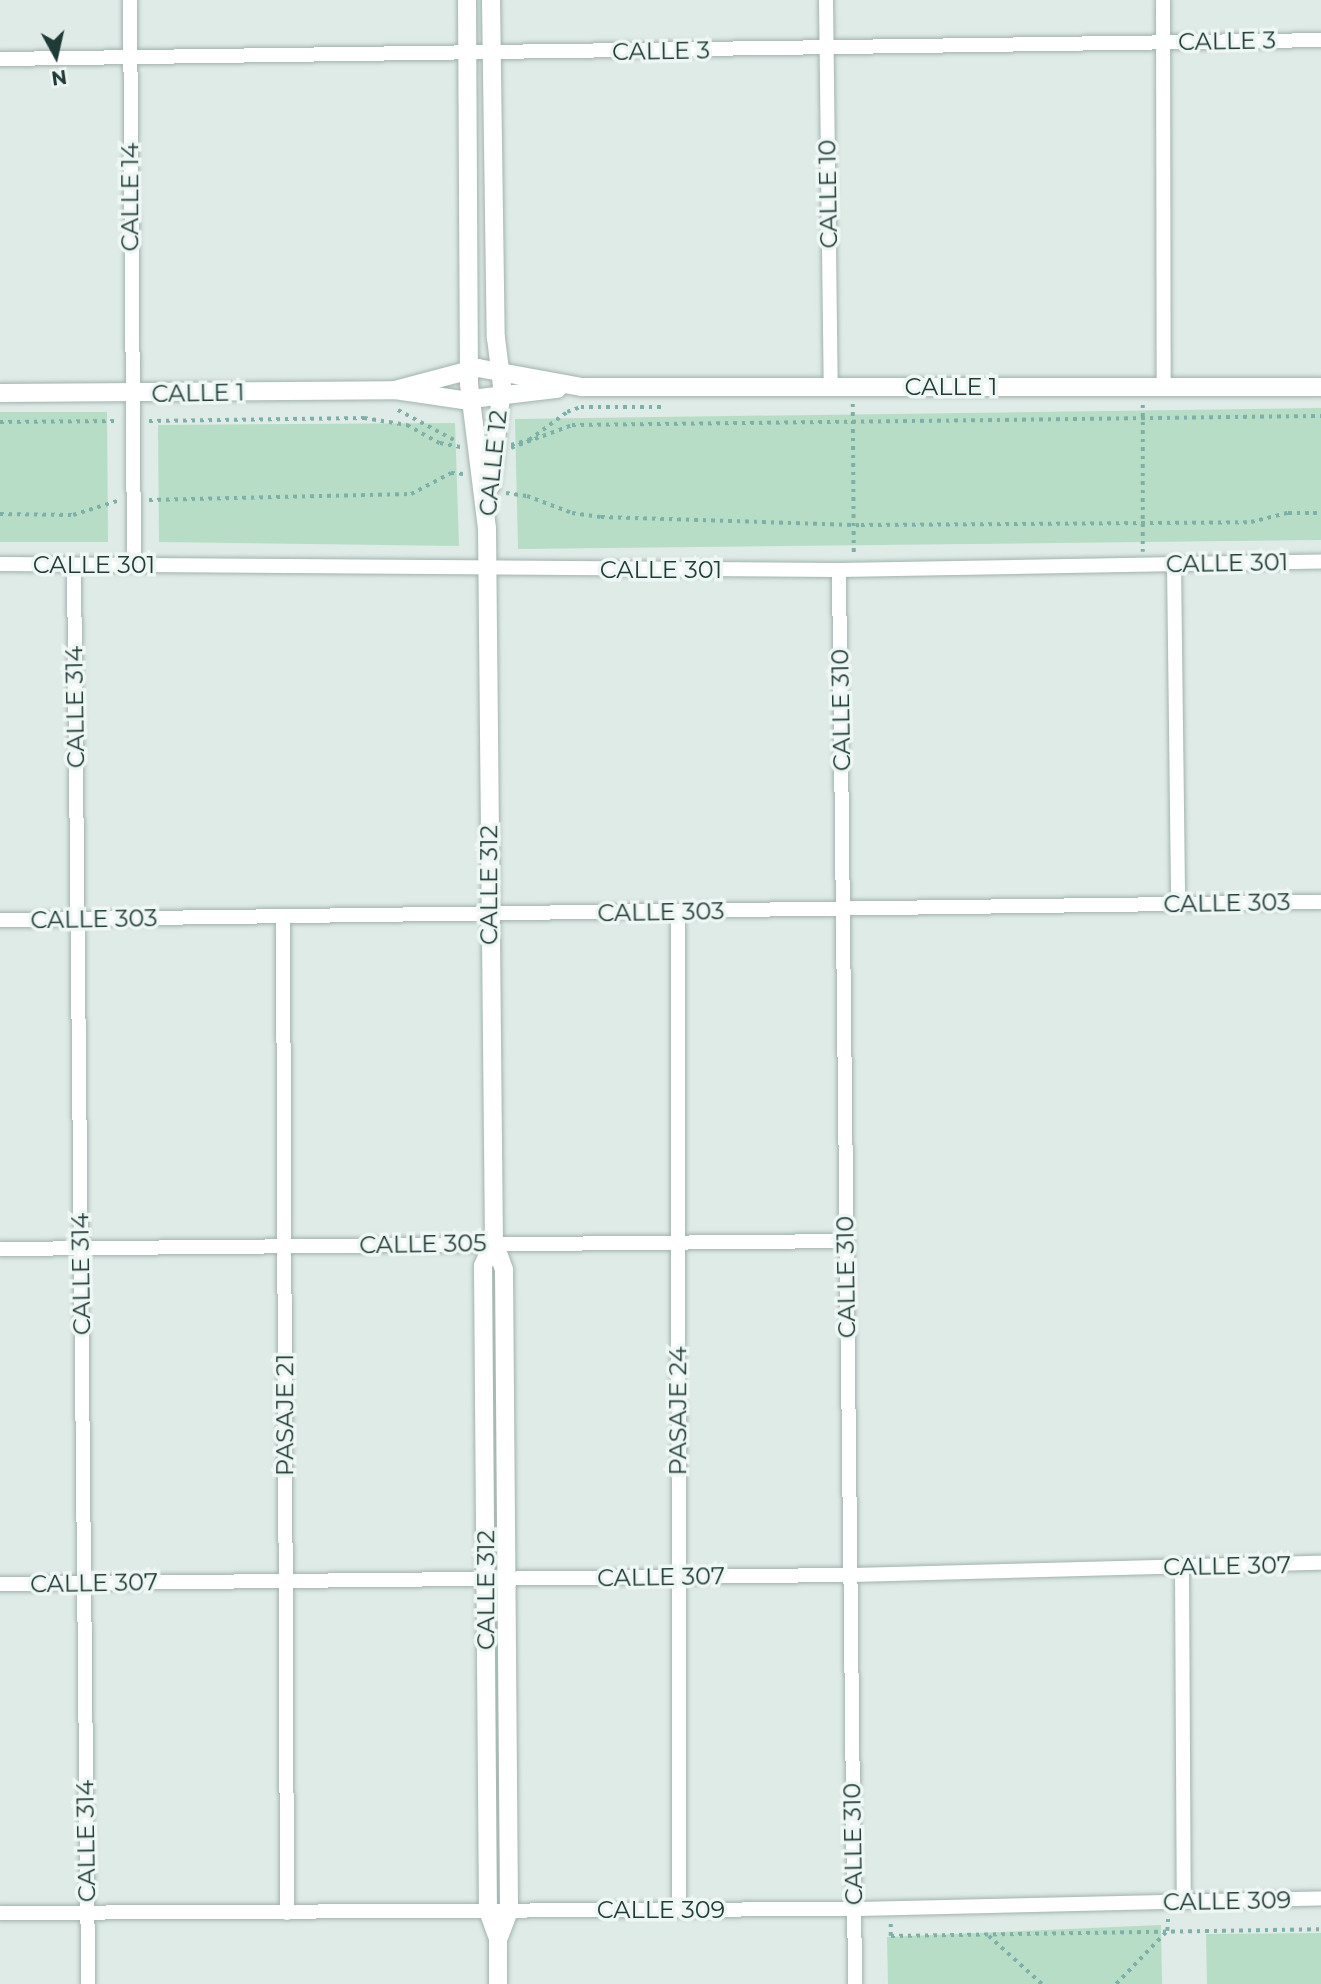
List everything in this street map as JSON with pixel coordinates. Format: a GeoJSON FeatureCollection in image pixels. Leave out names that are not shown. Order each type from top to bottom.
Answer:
{"type":"FeatureCollection","features":[{"type":"Feature","properties":{"kind":"street","name":"CALLE 14"},"geometry":{"type":"LineString","coordinates":[[130,0],[131,394]]}},
{"type":"Feature","properties":{"kind":"street","name":"CALLE 12"},"geometry":{"type":"LineString","coordinates":[[467,0],[470,370],[472,400],[487,446]]}},
{"type":"Feature","properties":{"kind":"street","name":"CALLE 12"},"geometry":{"type":"LineString","coordinates":[[487,528],[487,446],[500,398],[501,371],[496,338],[491,0]]}},
{"type":"Feature","properties":{"kind":"street","name":"CALLE 10"},"geometry":{"type":"LineString","coordinates":[[825,0],[831,388]]}},
{"type":"Feature","properties":{"kind":"street"},"geometry":{"type":"LineString","coordinates":[[1163,0],[1164,386]]}},
{"type":"Feature","properties":{"kind":"street","name":"CALLE 3"},"geometry":{"type":"LineString","coordinates":[[0,59],[1321,40]]}},
{"type":"Feature","properties":{"kind":"street","name":"CALLE 1"},"geometry":{"type":"LineString","coordinates":[[394,399],[470,370],[501,371],[555,385],[582,387],[831,388],[853,397],[1142,394],[1164,386],[1321,387]]}},
{"type":"Feature","properties":{"kind":"street","name":"CALLE 1"},"geometry":{"type":"LineString","coordinates":[[0,393],[472,400],[582,387]]}},
{"type":"Feature","properties":{"kind":"street"},"geometry":{"type":"LineString","coordinates":[[131,394],[134,565]]}},
{"type":"Feature","properties":{"kind":"street","name":"CALLE 312"},"geometry":{"type":"LineString","coordinates":[[487,528],[494,1242],[504,1270],[509,1911],[498,1939]]}},
{"type":"Feature","properties":{"kind":"street","name":"CALLE 301"},"geometry":{"type":"LineString","coordinates":[[0,564],[487,570],[854,570],[1321,562]]}},
{"type":"Feature","properties":{"kind":"street"},"geometry":{"type":"LineString","coordinates":[[1174,563],[1178,904]]}},
{"type":"Feature","properties":{"kind":"street","name":"CALLE 314"},"geometry":{"type":"LineString","coordinates":[[74,565],[88,1984]]}},
{"type":"Feature","properties":{"kind":"street","name":"CALLE 310"},"geometry":{"type":"LineString","coordinates":[[839,570],[855,1984]]}},
{"type":"Feature","properties":{"kind":"street","name":"CALLE 303"},"geometry":{"type":"LineString","coordinates":[[0,920],[489,916],[1321,902]]}},
{"type":"Feature","properties":{"kind":"street","name":"PASAJE 24"},"geometry":{"type":"LineString","coordinates":[[678,912],[679,1909]]}},
{"type":"Feature","properties":{"kind":"street","name":"PASAJE 21"},"geometry":{"type":"LineString","coordinates":[[283,917],[287,1913]]}},
{"type":"Feature","properties":{"kind":"street","name":"CALLE 305"},"geometry":{"type":"LineString","coordinates":[[0,1249],[284,1248],[494,1242],[846,1241]]}},
{"type":"Feature","properties":{"kind":"street","name":"CALLE 312"},"geometry":{"type":"LineString","coordinates":[[494,1242],[483,1266],[488,1911],[498,1939],[498,1984]]}},
{"type":"Feature","properties":{"kind":"street","name":"CALLE 307"},"geometry":{"type":"LineString","coordinates":[[0,1584],[851,1575],[1321,1563]]}},
{"type":"Feature","properties":{"kind":"street"},"geometry":{"type":"LineString","coordinates":[[1182,1567],[1184,1902]]}},
{"type":"Feature","properties":{"kind":"street","name":"CALLE 309"},"geometry":{"type":"LineString","coordinates":[[0,1913],[854,1909],[1321,1898]]}},
{"type":"Feature","properties":{"kind":"path"},"geometry":{"type":"LineString","coordinates":[[1142,394],[1157,403]]}},
{"type":"Feature","properties":{"kind":"path"},"geometry":{"type":"LineString","coordinates":[[1129,403],[1142,394]]}},
{"type":"Feature","properties":{"kind":"path"},"geometry":{"type":"LineString","coordinates":[[1142,394],[1143,564]]}},
{"type":"Feature","properties":{"kind":"path"},"geometry":{"type":"LineString","coordinates":[[853,397],[867,405]]}},
{"type":"Feature","properties":{"kind":"path"},"geometry":{"type":"LineString","coordinates":[[840,406],[853,397]]}},
{"type":"Feature","properties":{"kind":"path"},"geometry":{"type":"LineString","coordinates":[[853,397],[854,570]]}},
{"type":"Feature","properties":{"kind":"path"},"geometry":{"type":"LineString","coordinates":[[394,399],[452,441],[487,446],[522,443],[567,412],[581,407],[676,407]]}},
{"type":"Feature","properties":{"kind":"path"},"geometry":{"type":"LineString","coordinates":[[0,422],[364,418],[407,425],[440,443],[519,448],[547,431],[572,425],[1142,416],[1321,416]]}},
{"type":"Feature","properties":{"kind":"path"},"geometry":{"type":"LineString","coordinates":[[0,514],[73,515],[115,500],[411,494],[452,472],[572,513],[601,517],[854,524],[1143,523],[1251,522],[1288,513],[1321,513]]}},
{"type":"Feature","properties":{"kind":"path"},"geometry":{"type":"LineString","coordinates":[[1116,1984],[1167,1931],[1168,1902]]}},
{"type":"Feature","properties":{"kind":"path"},"geometry":{"type":"LineString","coordinates":[[891,1908],[891,1936],[1321,1929]]}},
{"type":"Feature","properties":{"kind":"path"},"geometry":{"type":"LineString","coordinates":[[988,1934],[1042,1984]]}},
{"type":"Feature","properties":{"kind":"green space"},"geometry":{"type":"Polygon","coordinates":[[[1321,408],[1321,540],[518,549],[515,419],[1321,408]]]}},
{"type":"Feature","properties":{"kind":"green space"},"geometry":{"type":"Polygon","coordinates":[[[0,412],[107,412],[108,542],[0,542],[0,412]]]}},
{"type":"Feature","properties":{"kind":"green space"},"geometry":{"type":"Polygon","coordinates":[[[455,423],[459,546],[159,542],[158,425],[455,423]]]}},
{"type":"Feature","properties":{"kind":"green space"},"geometry":{"type":"Polygon","coordinates":[[[1161,1925],[1162,1984],[888,1984],[887,1937],[1161,1925]]]}},
{"type":"Feature","properties":{"kind":"green space"},"geometry":{"type":"Polygon","coordinates":[[[1321,1933],[1321,1984],[1207,1984],[1206,1934],[1321,1933]]]}}]}
